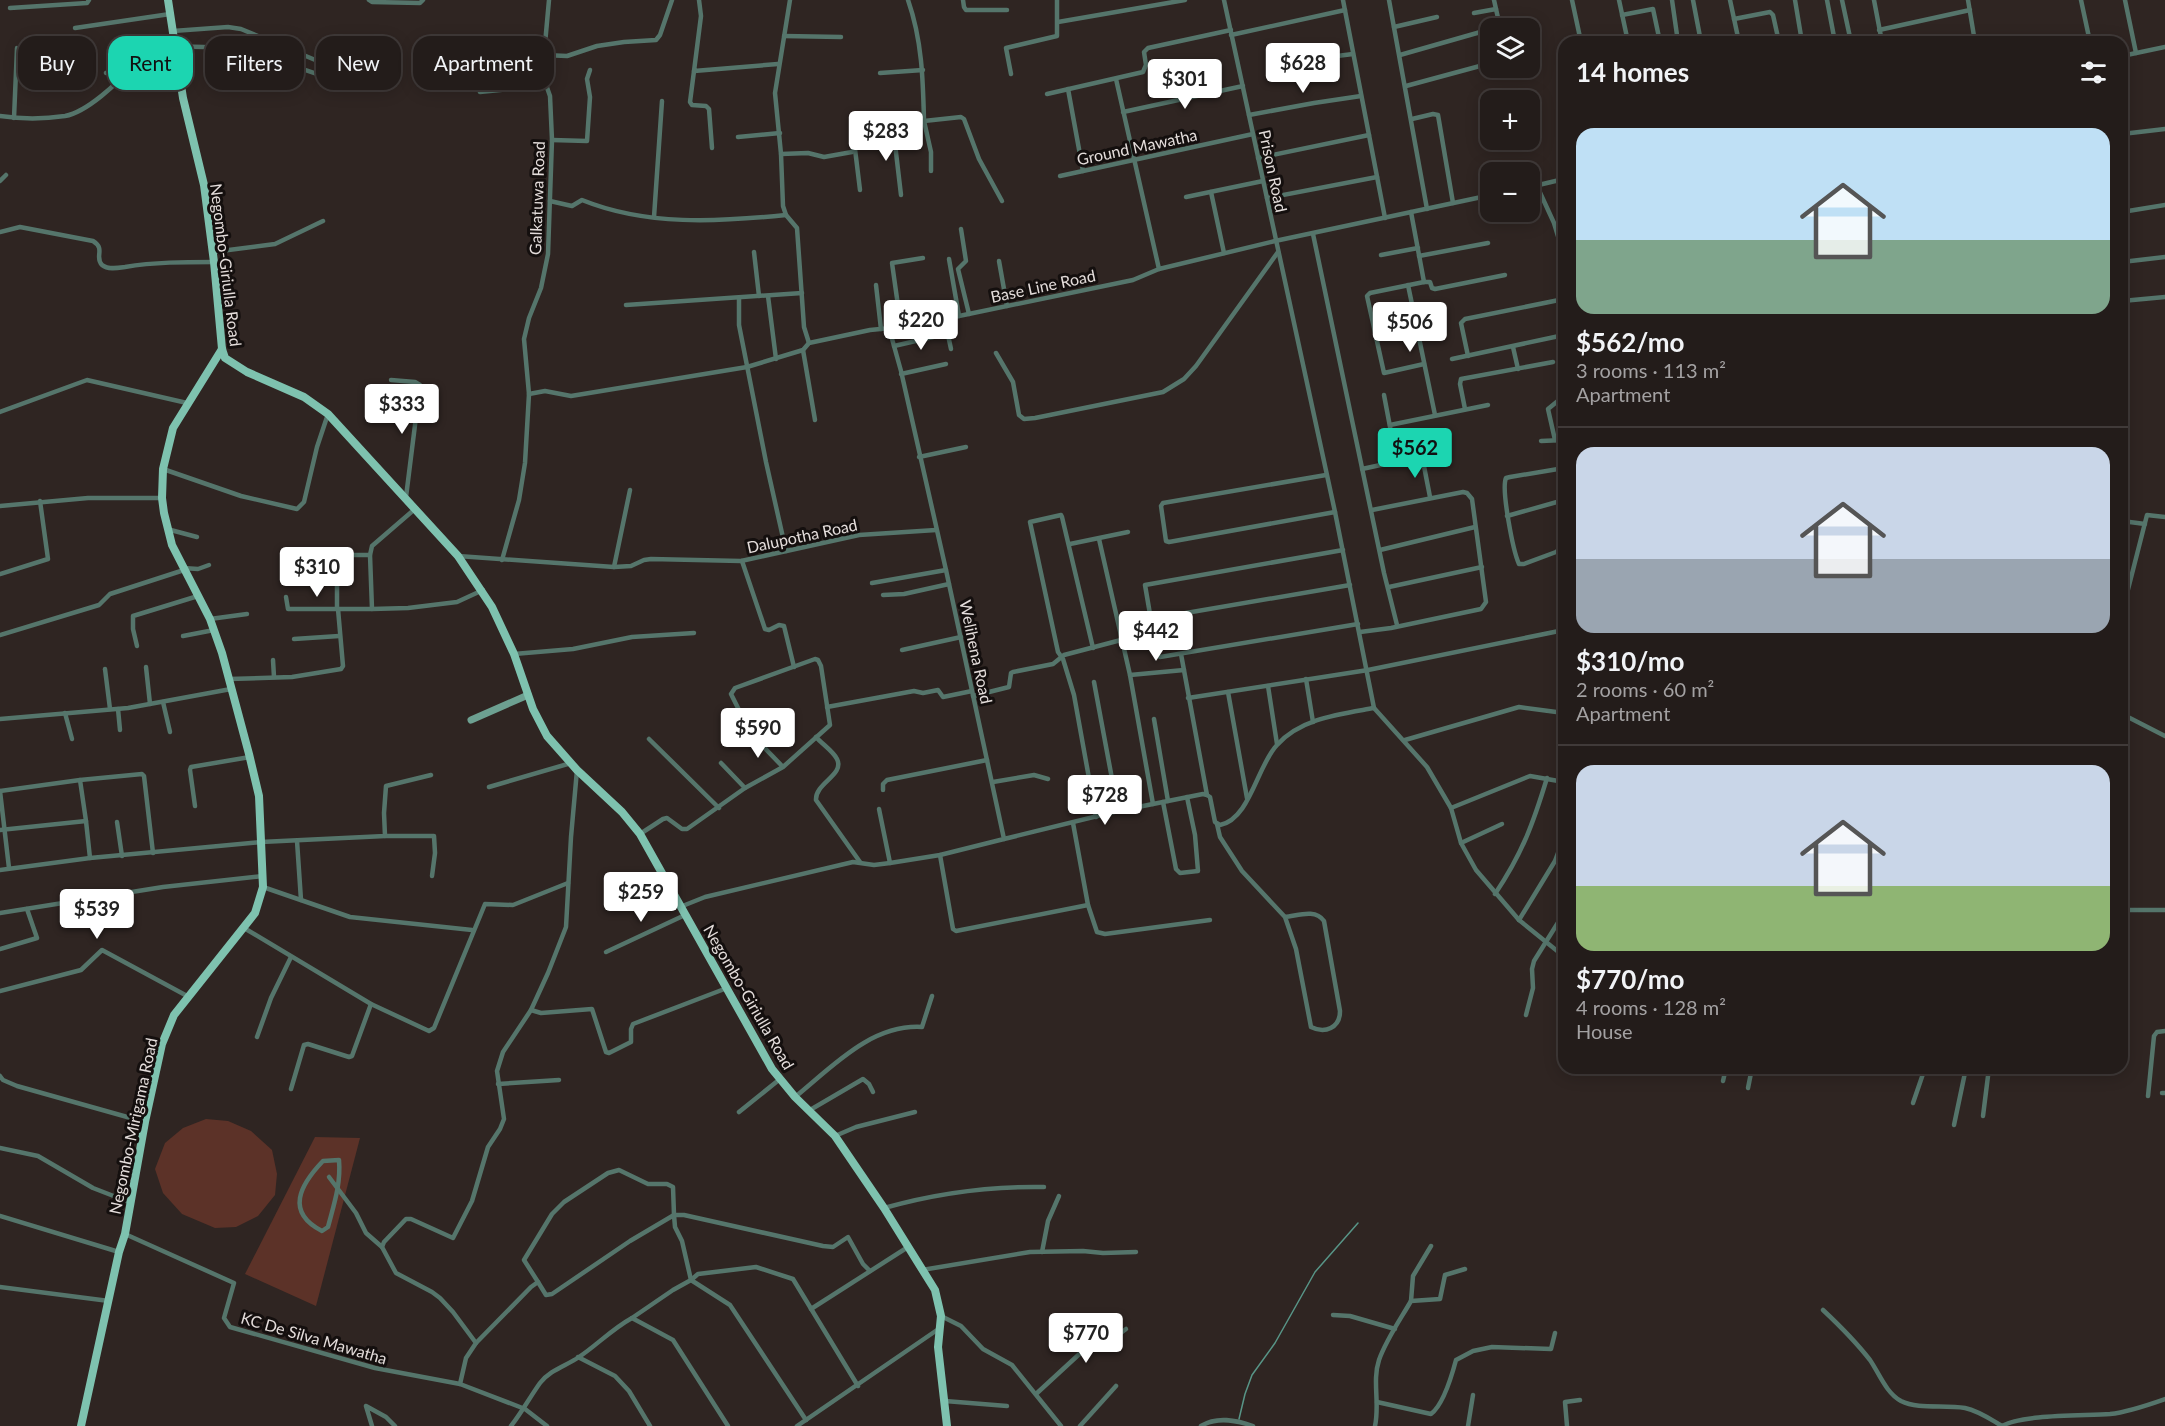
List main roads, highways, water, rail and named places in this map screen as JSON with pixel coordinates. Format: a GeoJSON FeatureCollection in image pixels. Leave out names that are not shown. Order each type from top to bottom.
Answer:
{"type":"FeatureCollection","features":[{"type":"Feature","properties":{"kind":"main road","name":"Negombo-Giriulla Road"},"geometry":{"type":"LineString","coordinates":[[168,0],[183,98],[204,185],[222,349],[225,358],[247,372],[304,398],[328,414],[416,508],[458,556],[483,590],[514,654],[532,709],[547,736],[571,763],[622,812],[640,834],[772,1069],[795,1097],[835,1136],[884,1208],[934,1290],[941,1316],[938,1347],[947,1426]]}},
{"type":"Feature","properties":{"kind":"main road","name":"Negombo-Mirigama Road"},"geometry":{"type":"LineString","coordinates":[[81,1426],[118,1251],[124,1234],[162,1044],[174,1015],[255,913],[263,886],[259,796],[250,757],[214,630],[172,545],[162,498],[163,469],[173,428],[222,349]]}},
{"type":"Feature","properties":{"kind":"waterway"},"geometry":{"type":"LineString","coordinates":[[1239,1419],[1252,1375],[1275,1343],[1315,1272],[1358,1223]]}}]}
